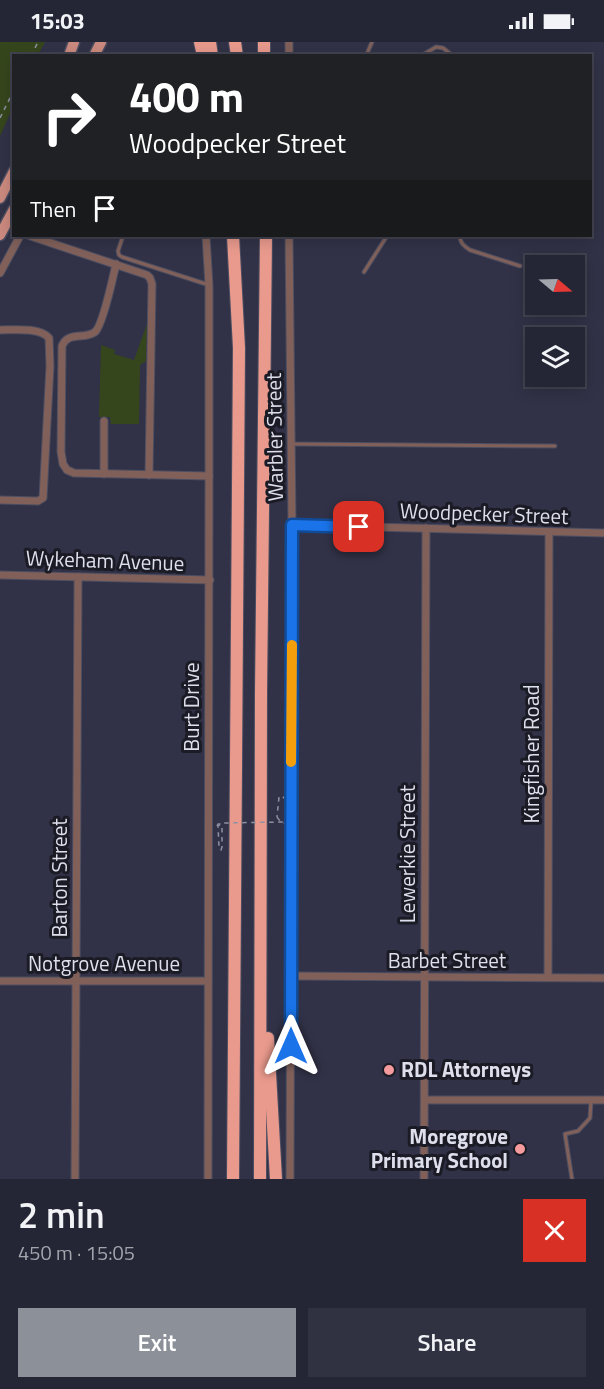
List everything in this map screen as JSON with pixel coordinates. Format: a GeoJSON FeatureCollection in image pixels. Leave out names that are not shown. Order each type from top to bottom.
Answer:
{"type":"FeatureCollection","features":[{"type":"Feature","properties":{"kind":"highway"},"geometry":{"type":"LineString","coordinates":[[233,237],[239,357],[233,1179]]}},
{"type":"Feature","properties":{"kind":"highway"},"geometry":{"type":"LineString","coordinates":[[261,237],[266,277]]}},
{"type":"Feature","properties":{"kind":"highway"},"geometry":{"type":"LineString","coordinates":[[260,1179],[261,693],[266,237]]}},
{"type":"Feature","properties":{"kind":"highway"},"geometry":{"type":"LineString","coordinates":[[261,932],[276,1179]]}},
{"type":"Feature","properties":{"kind":"highway"},"geometry":{"type":"LineString","coordinates":[[226,1179],[232,1163]]}},
{"type":"Feature","properties":{"kind":"main road"},"geometry":{"type":"LineString","coordinates":[[0,198],[12,175]]}},
{"type":"Feature","properties":{"kind":"main road"},"geometry":{"type":"LineString","coordinates":[[0,235],[12,213]]}},
{"type":"Feature","properties":{"kind":"street"},"geometry":{"type":"LineString","coordinates":[[0,273],[19,237]]}},
{"type":"Feature","properties":{"kind":"street"},"geometry":{"type":"LineString","coordinates":[[33,237],[117,264],[150,278],[152,284],[149,475]]}},
{"type":"Feature","properties":{"kind":"street","name":"Burt Drive"},"geometry":{"type":"LineString","coordinates":[[206,237],[209,285],[210,580],[208,1179]]}},
{"type":"Feature","properties":{"kind":"street","name":"Warbler Street"},"geometry":{"type":"LineString","coordinates":[[290,237],[292,525],[290,1179]]}},
{"type":"Feature","properties":{"kind":"street"},"geometry":{"type":"LineString","coordinates":[[117,264],[97,328],[94,332],[65,339],[62,346],[63,464],[67,470],[74,473],[209,476]]}},
{"type":"Feature","properties":{"kind":"street"},"geometry":{"type":"LineString","coordinates":[[0,330],[38,331],[46,334],[49,338],[50,366],[44,498],[38,501],[0,500]]}},
{"type":"Feature","properties":{"kind":"street"},"geometry":{"type":"LineString","coordinates":[[104,421],[104,474]]}},
{"type":"Feature","properties":{"kind":"street","name":"Woodpecker Street"},"geometry":{"type":"LineString","coordinates":[[292,525],[604,533]]}},
{"type":"Feature","properties":{"kind":"street","name":"Lewerkie Street"},"geometry":{"type":"LineString","coordinates":[[424,1179],[426,528]]}},
{"type":"Feature","properties":{"kind":"street","name":"Kingfisher Road"},"geometry":{"type":"LineString","coordinates":[[548,977],[549,532]]}},
{"type":"Feature","properties":{"kind":"street","name":"Wykeham Avenue"},"geometry":{"type":"LineString","coordinates":[[0,575],[210,580]]}},
{"type":"Feature","properties":{"kind":"street","name":"Barton Street"},"geometry":{"type":"LineString","coordinates":[[75,1179],[78,578]]}},
{"type":"Feature","properties":{"kind":"street","name":"Barbet Street"},"geometry":{"type":"LineString","coordinates":[[291,976],[604,978]]}},
{"type":"Feature","properties":{"kind":"street","name":"Notgrove Avenue"},"geometry":{"type":"LineString","coordinates":[[0,981],[208,981]]}},
{"type":"Feature","properties":{"kind":"street"},"geometry":{"type":"LineString","coordinates":[[425,1100],[604,1100]]}},
{"type":"Feature","properties":{"kind":"lane"},"geometry":{"type":"LineString","coordinates":[[424,54],[436,47],[443,48],[450,54]]}},
{"type":"Feature","properties":{"kind":"lane"},"geometry":{"type":"LineString","coordinates":[[123,237],[118,255],[209,285]]}},
{"type":"Feature","properties":{"kind":"lane"},"geometry":{"type":"LineString","coordinates":[[364,272],[386,237]]}},
{"type":"Feature","properties":{"kind":"lane"},"geometry":{"type":"LineString","coordinates":[[460,237],[464,246],[470,250],[520,267]]}},
{"type":"Feature","properties":{"kind":"lane"},"geometry":{"type":"LineString","coordinates":[[291,444],[555,446]]}},
{"type":"Feature","properties":{"kind":"lane"},"geometry":{"type":"LineString","coordinates":[[572,1179],[565,1134],[578,1131],[590,1118],[591,1100]]}},
{"type":"Feature","properties":{"kind":"path"},"geometry":{"type":"LineString","coordinates":[[0,118],[12,94]]}},
{"type":"Feature","properties":{"kind":"path"},"geometry":{"type":"LineString","coordinates":[[216,849],[218,824],[221,825],[222,828],[221,850],[218,826],[222,823],[283,822],[285,799],[282,796],[278,800],[277,817]]}},
{"type":"Feature","properties":{"kind":"green space"},"geometry":{"type":"Polygon","coordinates":[[[0,42],[45,42],[39,54],[12,54],[12,109],[0,136],[0,42]]]}},
{"type":"Feature","properties":{"kind":"green space"},"geometry":{"type":"Polygon","coordinates":[[[147,324],[146,361],[140,365],[139,424],[111,424],[110,417],[99,417],[101,345],[115,350],[114,354],[134,360],[147,324]]]}},
{"type":"Feature","properties":{"kind":"slow traffic"},"geometry":{"type":"LineString","coordinates":[[291,762],[292,645]]}},
{"type":"Feature","properties":{"kind":"place","name":"RDL Attorneys"},"geometry":{"type":"Point","coordinates":[389,1070]}},
{"type":"Feature","properties":{"kind":"place","name":"Moregrove Primary School"},"geometry":{"type":"Point","coordinates":[520,1149]}},
{"type":"Feature","properties":{"kind":"route"},"geometry":{"type":"LineString","coordinates":[[291,1046],[292,525],[359,527]]}}]}
